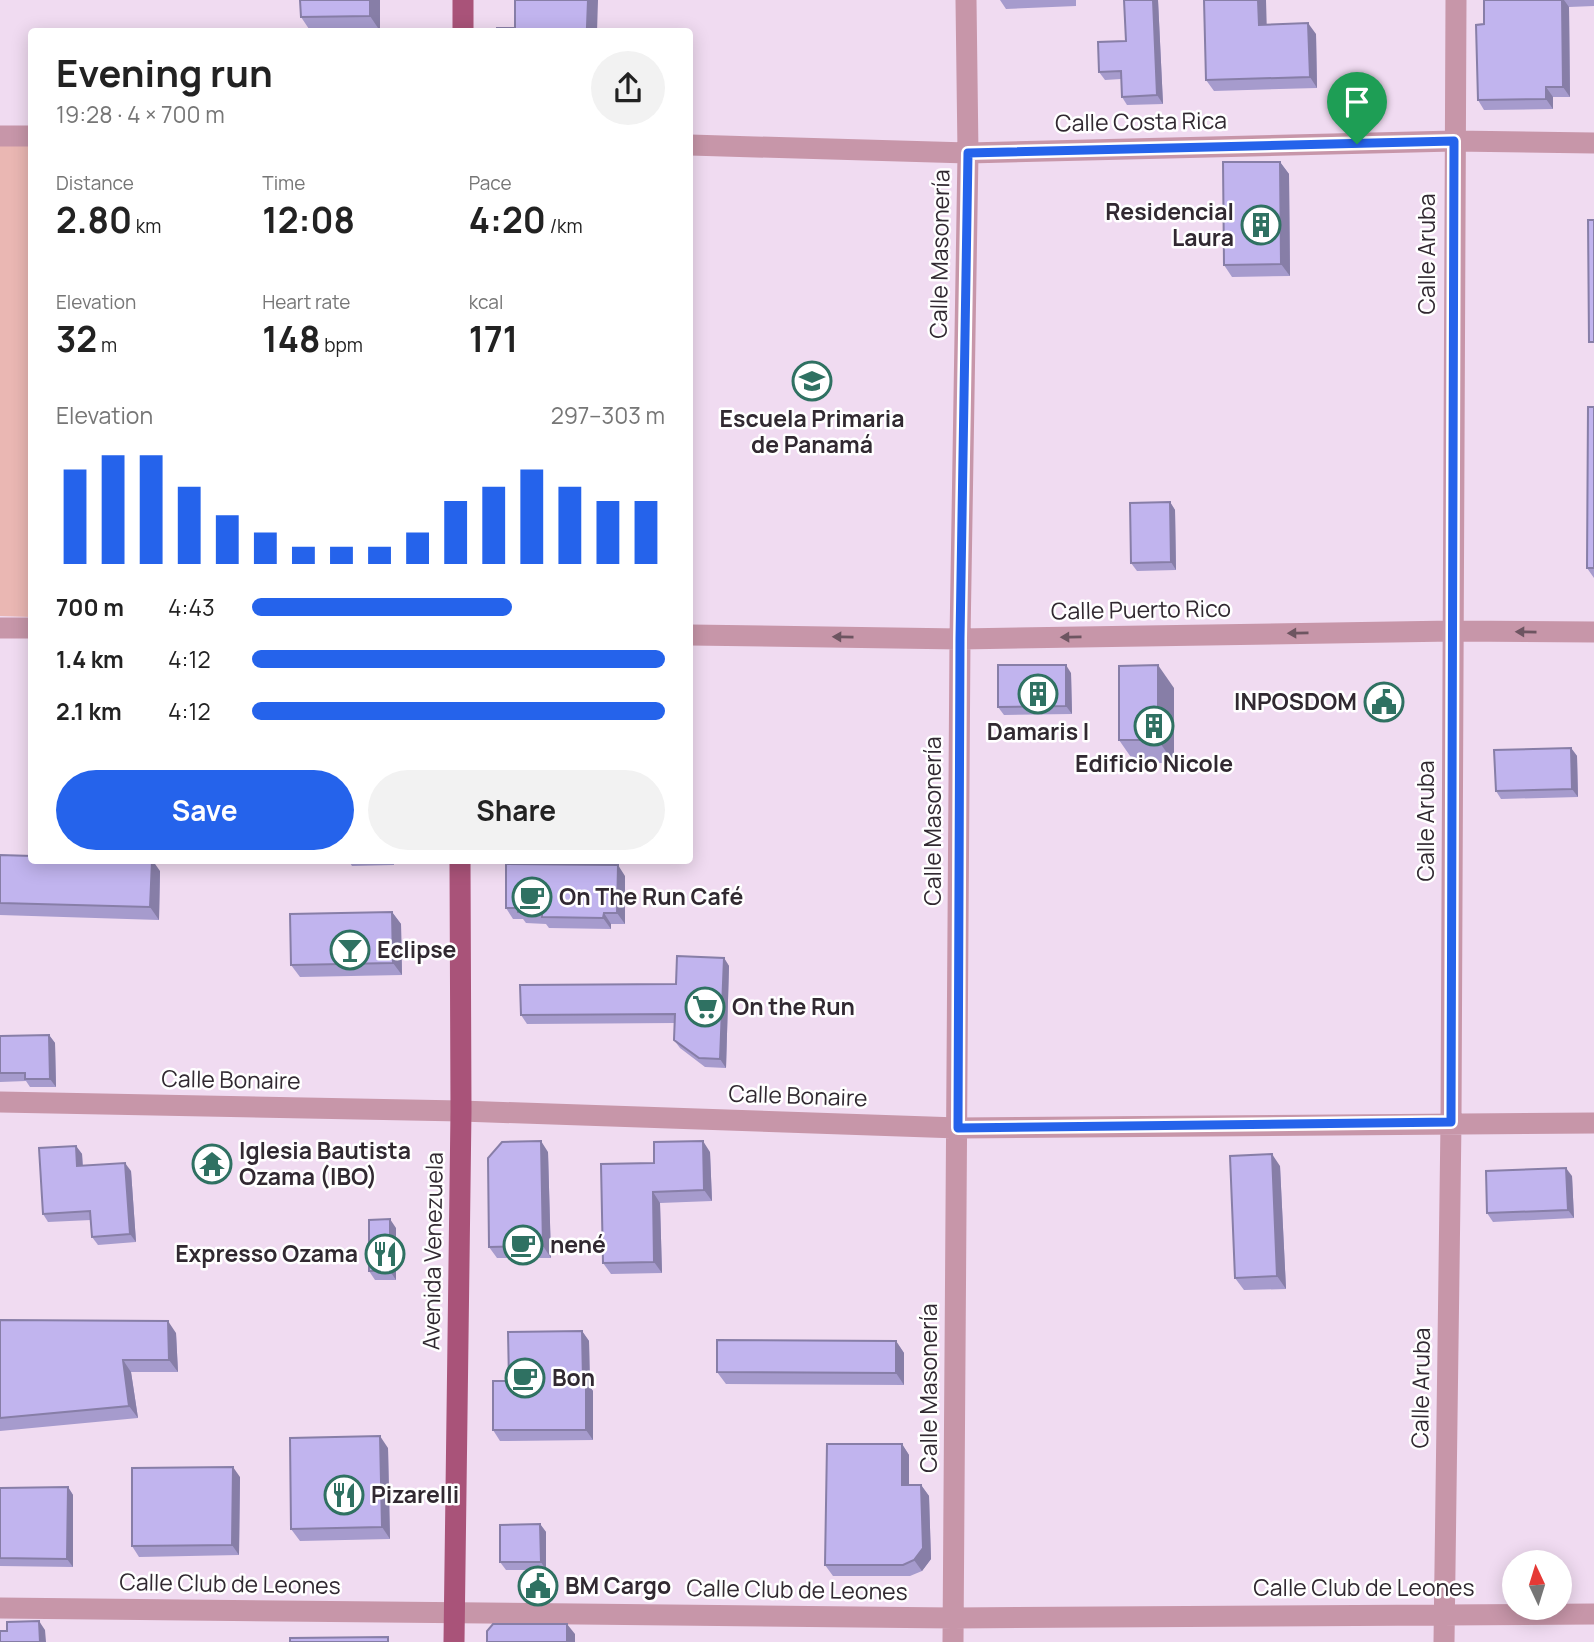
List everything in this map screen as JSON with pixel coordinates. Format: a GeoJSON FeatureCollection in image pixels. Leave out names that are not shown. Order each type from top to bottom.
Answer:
{"type":"FeatureCollection","features":[{"type":"Feature","properties":{"kind":"main road"},"geometry":{"type":"LineString","coordinates":[[463,0],[463,28]]}},
{"type":"Feature","properties":{"kind":"main road","name":"Avenida Venezuela"},"geometry":{"type":"LineString","coordinates":[[454,1642],[461,1111],[460,864]]}},
{"type":"Feature","properties":{"kind":"street","name":"Calle Masonería"},"geometry":{"type":"LineString","coordinates":[[953,1642],[960,639],[968,153],[966,0]]}},
{"type":"Feature","properties":{"kind":"street","name":"Calle Aruba"},"geometry":{"type":"LineString","coordinates":[[1444,1642],[1451,1122],[1455,0]]}},
{"type":"Feature","properties":{"kind":"street"},"geometry":{"type":"LineString","coordinates":[[0,136],[28,136]]}},
{"type":"Feature","properties":{"kind":"street","name":"Calle Costa Rica"},"geometry":{"type":"LineString","coordinates":[[693,145],[968,153],[1454,141],[1594,143]]}},
{"type":"Feature","properties":{"kind":"street"},"geometry":{"type":"LineString","coordinates":[[0,628],[28,628]]}},
{"type":"Feature","properties":{"kind":"street","name":"Calle Puerto Rico"},"geometry":{"type":"LineString","coordinates":[[693,635],[960,639],[1453,631],[1594,632]]}},
{"type":"Feature","properties":{"kind":"street","name":"Calle Bonaire"},"geometry":{"type":"LineString","coordinates":[[0,1102],[461,1111],[958,1128],[1594,1122]]}},
{"type":"Feature","properties":{"kind":"street","name":"Calle Club de Leones"},"geometry":{"type":"LineString","coordinates":[[0,1608],[953,1618],[1594,1614]]}},
{"type":"Feature","properties":{"kind":"shaded area"},"geometry":{"type":"Polygon","coordinates":[[[0,145],[28,146],[28,617],[0,616],[0,145]]]}},
{"type":"Feature","properties":{"kind":"building"},"geometry":{"type":"Polygon","coordinates":[[[300,0],[370,0],[370,16],[301,17],[300,0]]]}},
{"type":"Feature","properties":{"kind":"building"},"geometry":{"type":"Polygon","coordinates":[[[515,0],[588,0],[587,27],[591,28],[515,28],[515,0]]]}},
{"type":"Feature","properties":{"kind":"building"},"geometry":{"type":"Polygon","coordinates":[[[1124,0],[1153,0],[1157,95],[1122,97],[1121,71],[1099,72],[1098,42],[1126,41],[1124,0]]]}},
{"type":"Feature","properties":{"kind":"building"},"geometry":{"type":"Polygon","coordinates":[[[1204,0],[1258,0],[1259,25],[1308,23],[1310,77],[1206,80],[1204,0]]]}},
{"type":"Feature","properties":{"kind":"building"},"geometry":{"type":"Polygon","coordinates":[[[1484,0],[1562,0],[1563,87],[1546,87],[1546,99],[1478,100],[1476,25],[1484,24],[1484,0]]]}},
{"type":"Feature","properties":{"kind":"building","name":"Residencial Laura"},"geometry":{"type":"Polygon","coordinates":[[[1223,162],[1280,162],[1281,264],[1224,265],[1223,162]]]}},
{"type":"Feature","properties":{"kind":"building"},"geometry":{"type":"Polygon","coordinates":[[[1588,220],[1594,220],[1594,342],[1589,342],[1588,220]]]}},
{"type":"Feature","properties":{"kind":"building"},"geometry":{"type":"Polygon","coordinates":[[[1588,407],[1594,407],[1594,568],[1587,568],[1588,407]]]}},
{"type":"Feature","properties":{"kind":"building"},"geometry":{"type":"Polygon","coordinates":[[[1170,502],[1171,562],[1131,563],[1130,503],[1170,502]]]}},
{"type":"Feature","properties":{"kind":"building","name":"Damaris I"},"geometry":{"type":"Polygon","coordinates":[[[998,665],[1066,665],[1066,706],[998,707],[998,665]]]}},
{"type":"Feature","properties":{"kind":"building"},"geometry":{"type":"Polygon","coordinates":[[[1158,665],[1158,740],[1119,740],[1119,666],[1158,665]]]}},
{"type":"Feature","properties":{"kind":"building"},"geometry":{"type":"Polygon","coordinates":[[[1571,748],[1572,789],[1496,791],[1494,750],[1571,748]]]}},
{"type":"Feature","properties":{"kind":"building"},"geometry":{"type":"Polygon","coordinates":[[[0,855],[28,856],[28,864],[152,864],[150,907],[0,903],[0,855]]]}},
{"type":"Feature","properties":{"kind":"building"},"geometry":{"type":"Polygon","coordinates":[[[506,864],[618,865],[617,913],[604,913],[603,918],[542,917],[542,913],[518,912],[518,908],[506,908],[506,864]]]}},
{"type":"Feature","properties":{"kind":"building","name":"Eclipse"},"geometry":{"type":"Polygon","coordinates":[[[392,912],[393,963],[291,965],[290,914],[392,912]]]}},
{"type":"Feature","properties":{"kind":"building"},"geometry":{"type":"Polygon","coordinates":[[[677,956],[724,958],[720,1059],[699,1058],[674,1040],[675,1014],[521,1015],[520,985],[676,984],[677,956]]]}},
{"type":"Feature","properties":{"kind":"building"},"geometry":{"type":"Polygon","coordinates":[[[49,1035],[50,1079],[25,1079],[25,1073],[0,1073],[0,1036],[49,1035]]]}},
{"type":"Feature","properties":{"kind":"building"},"geometry":{"type":"Polygon","coordinates":[[[541,1141],[543,1246],[489,1247],[488,1158],[502,1142],[541,1141]]]}},
{"type":"Feature","properties":{"kind":"building"},"geometry":{"type":"Polygon","coordinates":[[[703,1141],[704,1190],[653,1192],[654,1262],[603,1263],[601,1164],[654,1163],[654,1142],[703,1141]]]}},
{"type":"Feature","properties":{"kind":"building"},"geometry":{"type":"Polygon","coordinates":[[[76,1146],[77,1166],[125,1163],[130,1234],[92,1237],[90,1211],[43,1214],[39,1148],[76,1146]]]}},
{"type":"Feature","properties":{"kind":"building"},"geometry":{"type":"Polygon","coordinates":[[[1272,1154],[1277,1276],[1235,1278],[1230,1156],[1272,1154]]]}},
{"type":"Feature","properties":{"kind":"building"},"geometry":{"type":"Polygon","coordinates":[[[1566,1168],[1568,1210],[1487,1213],[1486,1171],[1566,1168]]]}},
{"type":"Feature","properties":{"kind":"building"},"geometry":{"type":"Polygon","coordinates":[[[390,1219],[390,1271],[369,1271],[369,1220],[390,1219]]]}},
{"type":"Feature","properties":{"kind":"building"},"geometry":{"type":"Polygon","coordinates":[[[0,1320],[168,1321],[169,1360],[123,1360],[129,1406],[0,1418],[0,1320]]]}},
{"type":"Feature","properties":{"kind":"building"},"geometry":{"type":"Polygon","coordinates":[[[582,1331],[586,1430],[493,1430],[493,1381],[509,1381],[508,1332],[582,1331]]]}},
{"type":"Feature","properties":{"kind":"building"},"geometry":{"type":"Polygon","coordinates":[[[717,1340],[896,1341],[896,1373],[717,1372],[717,1340]]]}},
{"type":"Feature","properties":{"kind":"building","name":"Pizarelli"},"geometry":{"type":"Polygon","coordinates":[[[380,1436],[382,1527],[291,1529],[290,1438],[380,1436]]]}},
{"type":"Feature","properties":{"kind":"building"},"geometry":{"type":"Polygon","coordinates":[[[827,1444],[902,1444],[902,1485],[921,1485],[923,1548],[914,1560],[903,1565],[825,1565],[827,1444]]]}},
{"type":"Feature","properties":{"kind":"building"},"geometry":{"type":"Polygon","coordinates":[[[233,1467],[232,1545],[132,1546],[132,1468],[233,1467]]]}},
{"type":"Feature","properties":{"kind":"building"},"geometry":{"type":"Polygon","coordinates":[[[68,1487],[67,1559],[0,1558],[0,1488],[68,1487]]]}},
{"type":"Feature","properties":{"kind":"building"},"geometry":{"type":"Polygon","coordinates":[[[540,1524],[541,1562],[500,1562],[500,1525],[540,1524]]]}},
{"type":"Feature","properties":{"kind":"building"},"geometry":{"type":"Polygon","coordinates":[[[39,1621],[40,1642],[0,1642],[0,1631],[7,1631],[7,1622],[39,1621]]]}},
{"type":"Feature","properties":{"kind":"building"},"geometry":{"type":"Polygon","coordinates":[[[493,1624],[567,1624],[567,1642],[487,1642],[487,1631],[493,1624]]]}},
{"type":"Feature","properties":{"kind":"building"},"geometry":{"type":"Polygon","coordinates":[[[388,1637],[388,1642],[290,1642],[290,1638],[388,1637]]]}},
{"type":"Feature","properties":{"kind":"place","name":"Residencial Laura"},"geometry":{"type":"Point","coordinates":[1261,225]}},
{"type":"Feature","properties":{"kind":"place","name":"Escuela Primaria de Panamá"},"geometry":{"type":"Point","coordinates":[812,381]}},
{"type":"Feature","properties":{"kind":"place","name":"Damaris I"},"geometry":{"type":"Point","coordinates":[1038,694]}},
{"type":"Feature","properties":{"kind":"place","name":"INPOSDOM"},"geometry":{"type":"Point","coordinates":[1384,702]}},
{"type":"Feature","properties":{"kind":"place","name":"Edificio Nicole"},"geometry":{"type":"Point","coordinates":[1154,726]}},
{"type":"Feature","properties":{"kind":"place","name":"On The Run Café"},"geometry":{"type":"Point","coordinates":[532,897]}},
{"type":"Feature","properties":{"kind":"place","name":"Eclipse"},"geometry":{"type":"Point","coordinates":[350,950]}},
{"type":"Feature","properties":{"kind":"place","name":"On the Run"},"geometry":{"type":"Point","coordinates":[705,1007]}},
{"type":"Feature","properties":{"kind":"place","name":"Iglesia Bautista Ozama (IBO)"},"geometry":{"type":"Point","coordinates":[212,1164]}},
{"type":"Feature","properties":{"kind":"place","name":"nené"},"geometry":{"type":"Point","coordinates":[523,1245]}},
{"type":"Feature","properties":{"kind":"place","name":"Expresso Ozama"},"geometry":{"type":"Point","coordinates":[385,1254]}},
{"type":"Feature","properties":{"kind":"place","name":"Bon"},"geometry":{"type":"Point","coordinates":[525,1378]}},
{"type":"Feature","properties":{"kind":"place","name":"Pizarelli"},"geometry":{"type":"Point","coordinates":[344,1495]}},
{"type":"Feature","properties":{"kind":"place","name":"BM Cargo"},"geometry":{"type":"Point","coordinates":[538,1586]}},
{"type":"Feature","properties":{"kind":"route"},"geometry":{"type":"LineString","coordinates":[[1454,141],[1451,1122],[958,1128],[960,639],[968,153],[1357,144],[1454,141]]}}]}
